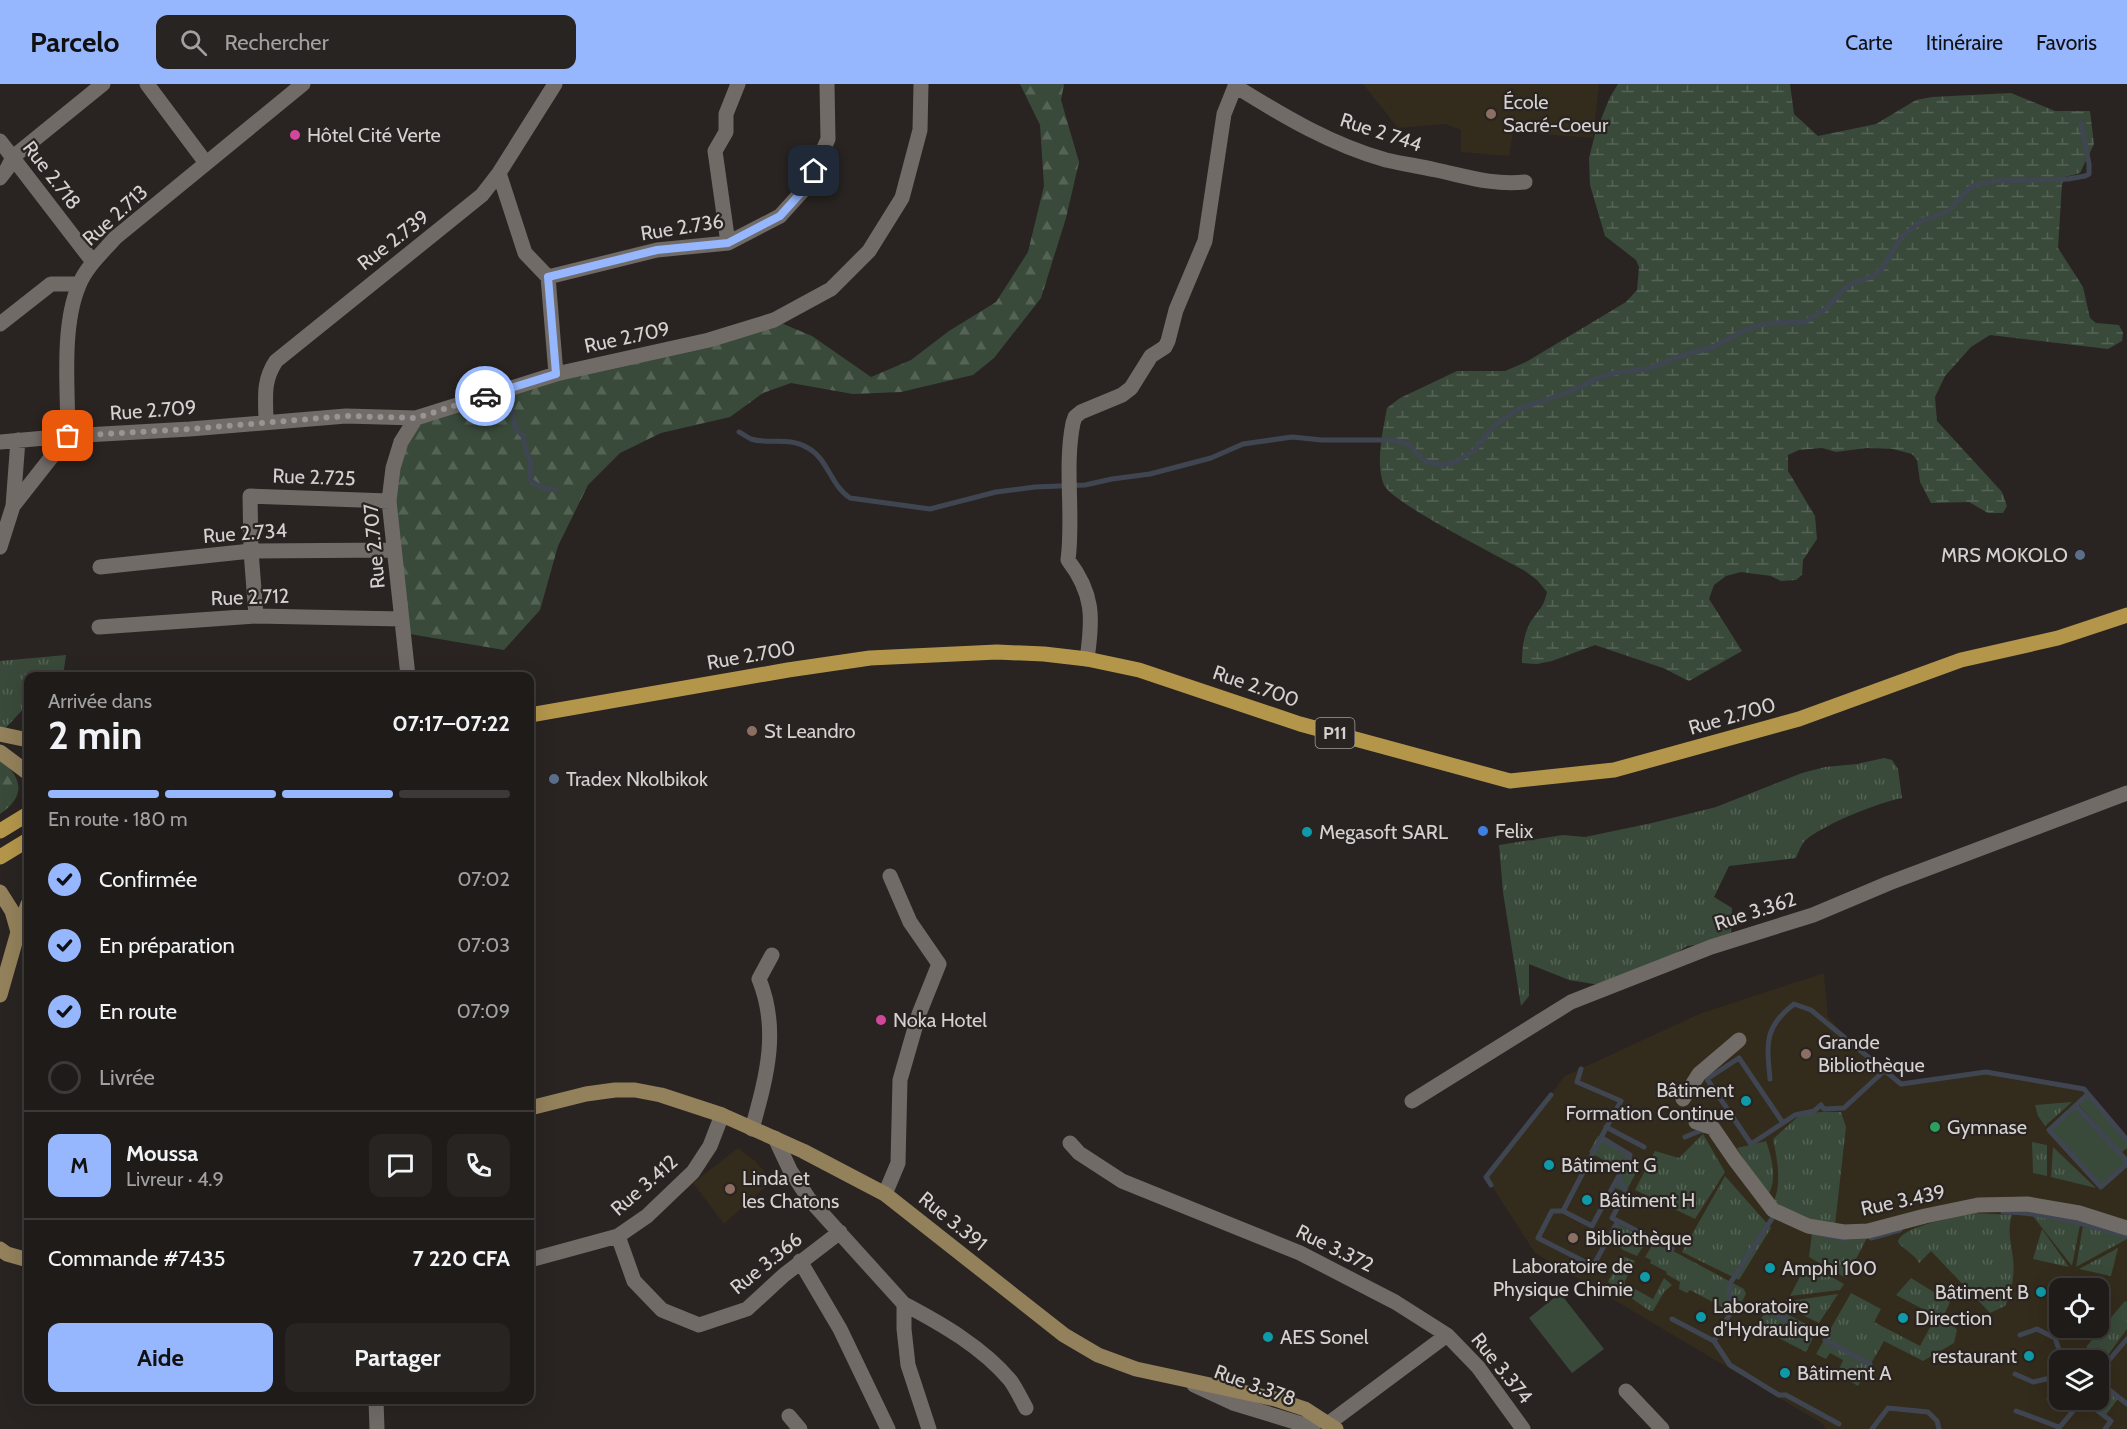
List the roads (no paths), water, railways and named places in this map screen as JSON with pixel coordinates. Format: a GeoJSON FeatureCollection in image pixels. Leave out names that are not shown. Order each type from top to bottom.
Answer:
{"type":"FeatureCollection","features":[{"type":"Feature","properties":{"kind":"main road","name":"Rue 2.700"},"geometry":{"type":"LineString","coordinates":[[534,713],[870,658],[997,652],[1087,659],[1139,670],[1300,724],[1510,781],[1614,770],[1799,719],[1961,660],[2058,638],[2127,615]]}},
{"type":"Feature","properties":{"kind":"main road"},"geometry":{"type":"LineString","coordinates":[[0,734],[24,738]]}},
{"type":"Feature","properties":{"kind":"main road"},"geometry":{"type":"LineString","coordinates":[[0,752],[24,770]]}},
{"type":"Feature","properties":{"kind":"main road"},"geometry":{"type":"LineString","coordinates":[[0,831],[24,816]]}},
{"type":"Feature","properties":{"kind":"main road"},"geometry":{"type":"LineString","coordinates":[[0,857],[24,842]]}},
{"type":"Feature","properties":{"kind":"main road"},"geometry":{"type":"LineString","coordinates":[[0,892],[12,911],[18,932]]}},
{"type":"Feature","properties":{"kind":"main road"},"geometry":{"type":"LineString","coordinates":[[0,995],[24,915]]}},
{"type":"Feature","properties":{"kind":"main road","name":"Rue 3.391"},"geometry":{"type":"LineString","coordinates":[[534,1107],[586,1094],[635,1090],[662,1095],[722,1115],[775,1138],[885,1194],[1064,1335],[1098,1355],[1136,1369],[1275,1399],[1305,1409],[1332,1426]]}},
{"type":"Feature","properties":{"kind":"main road"},"geometry":{"type":"LineString","coordinates":[[0,1250],[24,1259]]}},
{"type":"Feature","properties":{"kind":"street"},"geometry":{"type":"LineString","coordinates":[[0,178],[13,157],[103,84]]}},
{"type":"Feature","properties":{"kind":"street"},"geometry":{"type":"LineString","coordinates":[[147,84],[206,163]]}},
{"type":"Feature","properties":{"kind":"street","name":"Rue 2.713"},"geometry":{"type":"LineString","coordinates":[[68,436],[68,335],[71,310],[79,284],[93,262],[115,238],[303,84]]}},
{"type":"Feature","properties":{"kind":"street","name":"Rue 2.739"},"geometry":{"type":"LineString","coordinates":[[266,423],[266,383],[269,372],[276,361],[482,195],[499,173],[555,84]]}},
{"type":"Feature","properties":{"kind":"street"},"geometry":{"type":"LineString","coordinates":[[728,243],[715,151],[726,132],[726,114],[738,84]]}},
{"type":"Feature","properties":{"kind":"street","name":"Rue 2.736"},"geometry":{"type":"LineString","coordinates":[[548,277],[657,250],[728,243],[780,216],[807,186],[828,139],[827,84]]}},
{"type":"Feature","properties":{"kind":"street","name":"Rue 2.709"},"geometry":{"type":"LineString","coordinates":[[0,442],[346,416],[416,418],[556,374],[709,340],[774,320],[831,289],[869,251],[902,198],[920,130],[921,84]]}},
{"type":"Feature","properties":{"kind":"street"},"geometry":{"type":"LineString","coordinates":[[1087,659],[1092,620],[1090,599],[1081,577],[1068,560],[1071,533],[1069,481],[1073,423],[1075,417],[1081,412],[1122,395],[1131,388],[1151,356],[1165,347],[1168,341],[1176,310],[1205,242],[1224,114],[1235,85]]}},
{"type":"Feature","properties":{"kind":"street","name":"Rue 2 744"},"geometry":{"type":"LineString","coordinates":[[1235,85],[1288,120],[1340,143],[1386,159],[1474,180],[1504,184],[1526,182]]}},
{"type":"Feature","properties":{"kind":"street","name":"Rue 2.718"},"geometry":{"type":"LineString","coordinates":[[0,141],[93,262]]}},
{"type":"Feature","properties":{"kind":"street"},"geometry":{"type":"LineString","coordinates":[[499,173],[525,253],[548,277],[556,374]]}},
{"type":"Feature","properties":{"kind":"street"},"geometry":{"type":"LineString","coordinates":[[0,324],[51,284],[79,284]]}},
{"type":"Feature","properties":{"kind":"street","name":"Rue 2.707"},"geometry":{"type":"LineString","coordinates":[[407,662],[389,501],[393,468],[401,442],[416,418]]}},
{"type":"Feature","properties":{"kind":"street"},"geometry":{"type":"LineString","coordinates":[[13,506],[68,436]]}},
{"type":"Feature","properties":{"kind":"street"},"geometry":{"type":"LineString","coordinates":[[0,546],[13,506],[18,440]]}},
{"type":"Feature","properties":{"kind":"street","name":"Rue 2.725"},"geometry":{"type":"LineString","coordinates":[[256,616],[250,496],[389,501]]}},
{"type":"Feature","properties":{"kind":"street","name":"Rue 2.734"},"geometry":{"type":"LineString","coordinates":[[100,567],[251,551],[393,550]]}},
{"type":"Feature","properties":{"kind":"street","name":"Rue 2.712"},"geometry":{"type":"LineString","coordinates":[[99,627],[256,616],[402,619]]}},
{"type":"Feature","properties":{"kind":"street","name":"Rue 3.362"},"geometry":{"type":"LineString","coordinates":[[1412,1101],[1571,1002],[1711,947],[1813,915],[1889,883],[2127,793]]}},
{"type":"Feature","properties":{"kind":"street"},"geometry":{"type":"LineString","coordinates":[[885,1194],[898,1163],[900,1080],[919,1014],[939,964],[910,922],[890,876]]}},
{"type":"Feature","properties":{"kind":"street"},"geometry":{"type":"LineString","coordinates":[[752,1129],[766,1077],[771,1040],[766,997],[759,979],[772,955]]}},
{"type":"Feature","properties":{"kind":"street"},"geometry":{"type":"LineString","coordinates":[[1683,1099],[1699,1074],[1738,1040]]}},
{"type":"Feature","properties":{"kind":"street","name":"Rue 3.412"},"geometry":{"type":"LineString","coordinates":[[534,1259],[618,1236],[647,1216],[693,1172],[710,1146],[722,1115]]}},
{"type":"Feature","properties":{"kind":"street","name":"Rue 3.439"},"geometry":{"type":"LineString","coordinates":[[1696,1122],[1713,1128],[1773,1210],[1808,1226],[1844,1232],[1868,1231],[1978,1205],[2026,1204],[2079,1213],[2127,1228]]}},
{"type":"Feature","properties":{"kind":"street"},"geometry":{"type":"LineString","coordinates":[[775,1138],[790,1170],[809,1199],[904,1304],[941,1324],[984,1355],[1010,1380],[1026,1408]]}},
{"type":"Feature","properties":{"kind":"street","name":"Rue 3.372"},"geometry":{"type":"LineString","coordinates":[[1070,1143],[1079,1153],[1122,1181],[1300,1253],[1395,1302],[1447,1335]]}},
{"type":"Feature","properties":{"kind":"street","name":"Rue 3.366"},"geometry":{"type":"LineString","coordinates":[[618,1236],[634,1281],[662,1310],[699,1325],[747,1309],[800,1261],[840,1232]]}},
{"type":"Feature","properties":{"kind":"street"},"geometry":{"type":"LineString","coordinates":[[800,1261],[840,1329],[888,1429]]}},
{"type":"Feature","properties":{"kind":"street"},"geometry":{"type":"LineString","coordinates":[[904,1304],[908,1365],[929,1429]]}},
{"type":"Feature","properties":{"kind":"street"},"geometry":{"type":"LineString","coordinates":[[1332,1426],[1447,1335]]}},
{"type":"Feature","properties":{"kind":"street","name":"Rue 3.374"},"geometry":{"type":"LineString","coordinates":[[1447,1335],[1478,1367],[1523,1429]]}},
{"type":"Feature","properties":{"kind":"street","name":"Rue 3.378"},"geometry":{"type":"LineString","coordinates":[[1183,1380],[1233,1404],[1312,1429]]}},
{"type":"Feature","properties":{"kind":"street"},"geometry":{"type":"LineString","coordinates":[[1626,1391],[1662,1429]]}},
{"type":"Feature","properties":{"kind":"street"},"geometry":{"type":"LineString","coordinates":[[376,1404],[377,1429]]}},
{"type":"Feature","properties":{"kind":"street"},"geometry":{"type":"LineString","coordinates":[[789,1416],[800,1429]]}},
{"type":"Feature","properties":{"kind":"waterway"},"geometry":{"type":"LineString","coordinates":[[739,432],[758,441],[786,441],[808,448],[815,453],[838,487],[850,498],[930,509],[996,492],[1035,487],[1085,485],[1150,474],[1211,458],[1243,444],[1292,437],[1322,440],[1393,440],[1409,444],[1427,462],[1443,465],[1456,462],[1475,450],[1494,426],[1518,409],[1569,392],[1601,377],[1647,369],[1713,347],[1760,325],[1805,322],[1827,308],[1851,284],[1873,276],[1881,270],[1902,236],[1923,220],[1947,212],[1970,188],[1977,184],[1995,181],[2068,179],[2089,174],[2081,123]]}},
{"type":"Feature","properties":{"kind":"waterway"},"geometry":{"type":"LineString","coordinates":[[512,410],[515,428],[523,436],[531,462],[530,480],[542,487],[556,490]]}},
{"type":"Feature","properties":{"kind":"waterway"},"geometry":{"type":"LineString","coordinates":[[1770,1079],[1769,1038],[1777,1021],[1794,1004],[1811,1010],[1901,1084],[1986,1072],[2084,1089],[2127,1140]]}},
{"type":"Feature","properties":{"kind":"waterway"},"geometry":{"type":"LineString","coordinates":[[1783,1123],[1739,1058],[1707,1079],[1751,1144],[1795,1115],[1814,1111],[1821,1105],[1824,1109],[1844,1108],[1884,1071]]}},
{"type":"Feature","properties":{"kind":"waterway"},"geometry":{"type":"LineString","coordinates":[[1581,1069],[1577,1082],[1621,1101],[1563,1211],[1552,1211],[1538,1238],[1593,1266],[1618,1221]]}},
{"type":"Feature","properties":{"kind":"waterway"},"geometry":{"type":"LineString","coordinates":[[2088,1094],[2049,1130],[2101,1187],[2127,1164]]}},
{"type":"Feature","properties":{"kind":"waterway"},"geometry":{"type":"LineString","coordinates":[[1491,1185],[1486,1177],[1551,1095]]}},
{"type":"Feature","properties":{"kind":"waterway"},"geometry":{"type":"LineString","coordinates":[[2076,1106],[2127,1161]]}},
{"type":"Feature","properties":{"kind":"waterway"},"geometry":{"type":"LineString","coordinates":[[1606,1127],[1644,1147]]}},
{"type":"Feature","properties":{"kind":"waterway"},"geometry":{"type":"LineString","coordinates":[[1685,1137],[1704,1131]]}},
{"type":"Feature","properties":{"kind":"waterway"},"geometry":{"type":"LineString","coordinates":[[1563,1211],[1592,1226],[1630,1155],[1602,1138]]}},
{"type":"Feature","properties":{"kind":"waterway"},"geometry":{"type":"LineString","coordinates":[[1618,1178],[1626,1192],[1612,1218],[1672,1249]]}},
{"type":"Feature","properties":{"kind":"waterway"},"geometry":{"type":"LineString","coordinates":[[2003,1212],[2050,1217],[2127,1236]]}},
{"type":"Feature","properties":{"kind":"waterway"},"geometry":{"type":"LineString","coordinates":[[1714,1341],[1731,1312],[1729,1285],[1773,1217]]}},
{"type":"Feature","properties":{"kind":"waterway"},"geometry":{"type":"LineString","coordinates":[[1871,1238],[1900,1230]]}},
{"type":"Feature","properties":{"kind":"waterway"},"geometry":{"type":"LineString","coordinates":[[1826,1236],[1847,1239]]}},
{"type":"Feature","properties":{"kind":"waterway"},"geometry":{"type":"LineString","coordinates":[[1768,1310],[1812,1334]]}},
{"type":"Feature","properties":{"kind":"waterway"},"geometry":{"type":"LineString","coordinates":[[1672,1319],[1714,1341],[1730,1365],[1779,1395],[1786,1395],[1839,1424]]}},
{"type":"Feature","properties":{"kind":"waterway"},"geometry":{"type":"LineString","coordinates":[[2020,1335],[2037,1329],[2055,1338],[2059,1350]]}},
{"type":"Feature","properties":{"kind":"waterway"},"geometry":{"type":"LineString","coordinates":[[2109,1360],[2127,1339]]}},
{"type":"Feature","properties":{"kind":"waterway"},"geometry":{"type":"LineString","coordinates":[[1825,1340],[1870,1364]]}},
{"type":"Feature","properties":{"kind":"waterway"},"geometry":{"type":"LineString","coordinates":[[2015,1374],[2033,1382],[2049,1378]]}},
{"type":"Feature","properties":{"kind":"waterway"},"geometry":{"type":"LineString","coordinates":[[2109,1390],[2127,1404]]}},
{"type":"Feature","properties":{"kind":"waterway"},"geometry":{"type":"LineString","coordinates":[[1872,1429],[1888,1408],[1928,1412],[1937,1421],[1939,1429]]}},
{"type":"Feature","properties":{"kind":"waterway"},"geometry":{"type":"LineString","coordinates":[[2058,1429],[2074,1410]]}},
{"type":"Feature","properties":{"kind":"waterway"},"geometry":{"type":"LineString","coordinates":[[2097,1410],[2111,1421],[2105,1429]]}},
{"type":"Feature","properties":{"kind":"waterway"},"geometry":{"type":"LineString","coordinates":[[2016,1411],[2059,1427]]}},
{"type":"Feature","properties":{"kind":"place","name":"École Sacré-Coeur"},"geometry":{"type":"Point","coordinates":[1491,114]}},
{"type":"Feature","properties":{"kind":"place","name":"Hôtel Cité Verte"},"geometry":{"type":"Point","coordinates":[295,135]}},
{"type":"Feature","properties":{"kind":"place","name":"MRS MOKOLO"},"geometry":{"type":"Point","coordinates":[2080,555]}},
{"type":"Feature","properties":{"kind":"place","name":"St Leandro"},"geometry":{"type":"Point","coordinates":[752,731]}},
{"type":"Feature","properties":{"kind":"place","name":"Tradex Nkolbikok"},"geometry":{"type":"Point","coordinates":[554,779]}},
{"type":"Feature","properties":{"kind":"place","name":"Felix"},"geometry":{"type":"Point","coordinates":[1483,831]}},
{"type":"Feature","properties":{"kind":"place","name":"Megasoft SARL"},"geometry":{"type":"Point","coordinates":[1307,832]}},
{"type":"Feature","properties":{"kind":"place","name":"Noka Hotel"},"geometry":{"type":"Point","coordinates":[881,1020]}},
{"type":"Feature","properties":{"kind":"place","name":"Grande Bibliothèque"},"geometry":{"type":"Point","coordinates":[1806,1054]}},
{"type":"Feature","properties":{"kind":"place","name":"Bâtiment Formation Continue"},"geometry":{"type":"Point","coordinates":[1746,1101]}},
{"type":"Feature","properties":{"kind":"place","name":"Gymnase"},"geometry":{"type":"Point","coordinates":[1935,1127]}},
{"type":"Feature","properties":{"kind":"place","name":"Bâtiment G"},"geometry":{"type":"Point","coordinates":[1549,1165]}},
{"type":"Feature","properties":{"kind":"place","name":"Linda et les Chatons"},"geometry":{"type":"Point","coordinates":[730,1189]}},
{"type":"Feature","properties":{"kind":"place","name":"Bâtiment H"},"geometry":{"type":"Point","coordinates":[1587,1200]}},
{"type":"Feature","properties":{"kind":"place","name":"Bibliothèque"},"geometry":{"type":"Point","coordinates":[1573,1238]}},
{"type":"Feature","properties":{"kind":"place","name":"Amphi 100"},"geometry":{"type":"Point","coordinates":[1770,1268]}},
{"type":"Feature","properties":{"kind":"place","name":"Laboratoire de Physique Chimie"},"geometry":{"type":"Point","coordinates":[1645,1277]}},
{"type":"Feature","properties":{"kind":"place","name":"Bâtiment B"},"geometry":{"type":"Point","coordinates":[2041,1292]}},
{"type":"Feature","properties":{"kind":"place","name":"Laboratoire d'Hydraulique"},"geometry":{"type":"Point","coordinates":[1701,1317]}},
{"type":"Feature","properties":{"kind":"place","name":"Direction"},"geometry":{"type":"Point","coordinates":[1903,1318]}},
{"type":"Feature","properties":{"kind":"place","name":"AES Sonel"},"geometry":{"type":"Point","coordinates":[1268,1337]}},
{"type":"Feature","properties":{"kind":"place","name":"restaurant"},"geometry":{"type":"Point","coordinates":[2029,1356]}},
{"type":"Feature","properties":{"kind":"place","name":"Bâtiment A"},"geometry":{"type":"Point","coordinates":[1785,1373]}}]}
